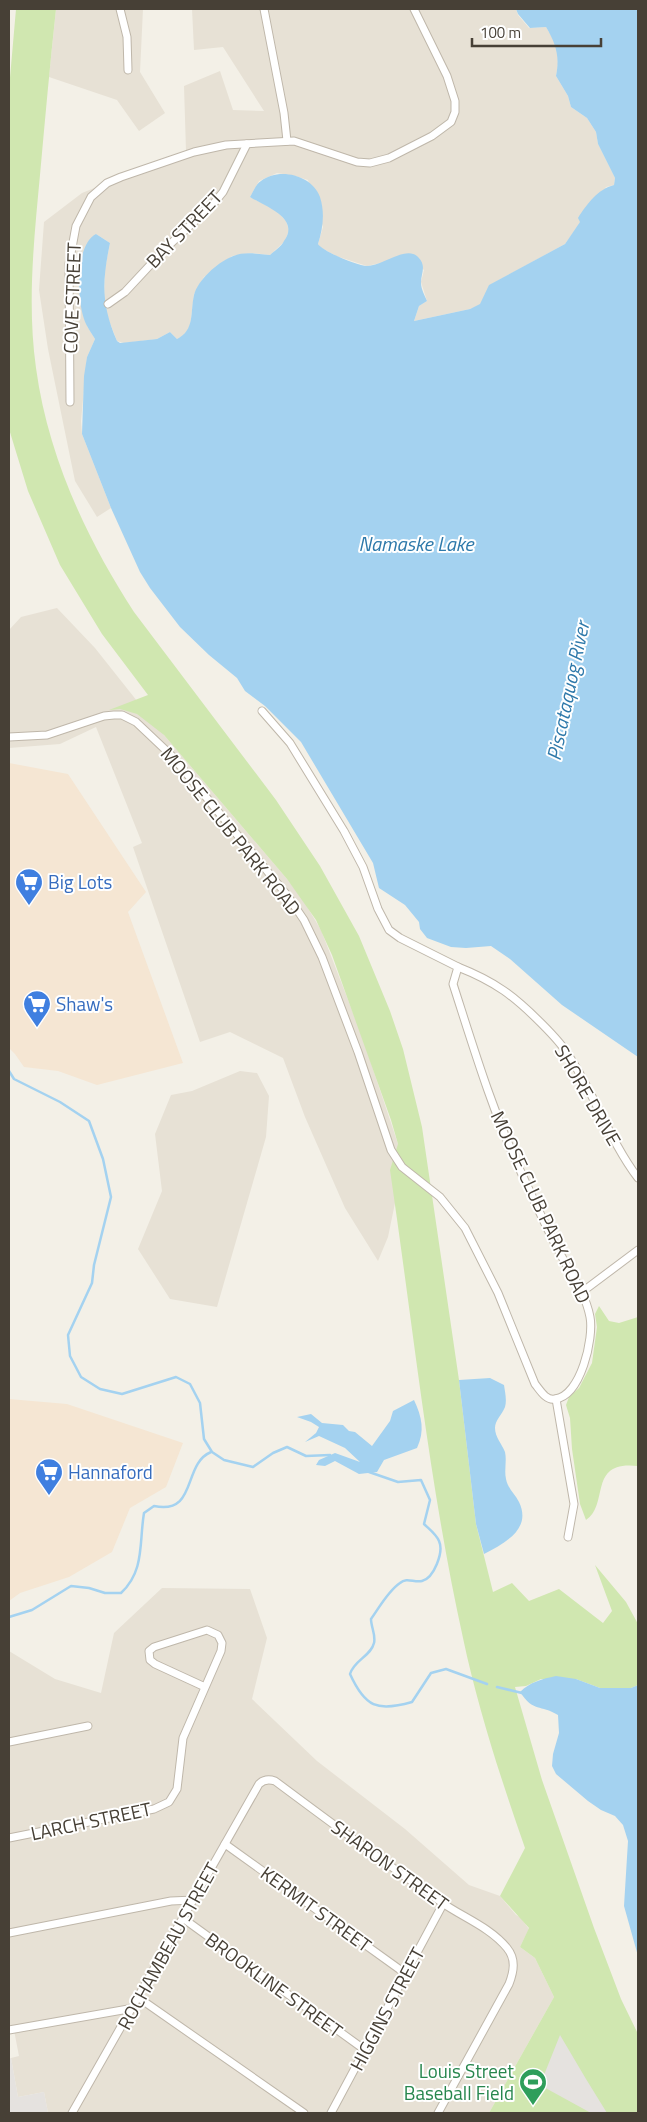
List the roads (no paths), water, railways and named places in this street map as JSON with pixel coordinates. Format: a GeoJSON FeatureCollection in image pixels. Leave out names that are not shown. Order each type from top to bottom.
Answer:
{"type":"FeatureCollection","features":[{"type":"Feature","properties":{"kind":"street"},"geometry":{"type":"LineString","coordinates":[[120,9],[127,37],[128,70]]}},
{"type":"Feature","properties":{"kind":"street"},"geometry":{"type":"LineString","coordinates":[[264,9],[284,113],[287,141]]}},
{"type":"Feature","properties":{"kind":"street","name":"COVE STREET"},"geometry":{"type":"LineString","coordinates":[[70,402],[69,264],[76,226],[91,197],[107,183],[170,160],[208,149],[247,144],[287,141],[301,142],[357,162],[370,163],[389,158],[422,142],[451,122],[455,112],[453,90],[414,9]]}},
{"type":"Feature","properties":{"kind":"street","name":"BAY STREET"},"geometry":{"type":"LineString","coordinates":[[108,304],[125,292],[166,248],[214,203],[223,192],[247,144]]}},
{"type":"Feature","properties":{"kind":"street"},"geometry":{"type":"LineString","coordinates":[[262,712],[290,743],[344,831],[360,859],[378,909],[389,930],[400,938],[458,967]]}},
{"type":"Feature","properties":{"kind":"street","name":"MOOSE CLUB PARK ROAD"},"geometry":{"type":"LineString","coordinates":[[9,737],[47,735],[104,716],[114,715],[128,718],[145,730],[173,757],[281,887],[304,920],[322,957],[358,1052],[391,1150],[402,1167],[444,1200],[465,1228],[498,1292],[536,1384],[545,1396],[556,1399],[562,1397],[572,1387],[588,1352],[591,1323],[582,1292],[554,1242],[503,1131],[453,984],[458,967]]}},
{"type":"Feature","properties":{"kind":"street","name":"SHORE DRIVE"},"geometry":{"type":"LineString","coordinates":[[458,967],[504,990],[524,1007],[563,1047],[574,1064],[622,1156],[638,1178]]}},
{"type":"Feature","properties":{"kind":"street"},"geometry":{"type":"LineString","coordinates":[[582,1292],[638,1250]]}},
{"type":"Feature","properties":{"kind":"street"},"geometry":{"type":"LineString","coordinates":[[556,1399],[574,1504],[568,1537]]}},
{"type":"Feature","properties":{"kind":"street","name":"LARCH STREET"},"geometry":{"type":"LineString","coordinates":[[9,1838],[154,1809],[169,1802],[177,1789],[185,1732],[205,1687],[222,1646],[221,1638],[215,1632],[203,1631],[154,1647],[149,1651],[149,1657],[152,1662],[205,1687]]}},
{"type":"Feature","properties":{"kind":"street"},"geometry":{"type":"LineString","coordinates":[[9,1742],[88,1726]]}},
{"type":"Feature","properties":{"kind":"street","name":"ROCHAMBEAU STREET"},"geometry":{"type":"LineString","coordinates":[[72,2113],[134,2008],[259,1784],[265,1780]]}},
{"type":"Feature","properties":{"kind":"street","name":"SHARON STREET"},"geometry":{"type":"LineString","coordinates":[[265,1780],[275,1781],[443,1904],[497,1938],[512,1955],[514,1970],[509,1984],[438,2113]]}},
{"type":"Feature","properties":{"kind":"street","name":"KERMIT STREET"},"geometry":{"type":"LineString","coordinates":[[225,1844],[406,1974]]}},
{"type":"Feature","properties":{"kind":"street"},"geometry":{"type":"LineString","coordinates":[[9,1934],[171,1901],[194,1900]]}},
{"type":"Feature","properties":{"kind":"street","name":"HIGGINS STREET"},"geometry":{"type":"LineString","coordinates":[[331,2113],[443,1904]]}},
{"type":"Feature","properties":{"kind":"street","name":"BROOKLINE STREET"},"geometry":{"type":"LineString","coordinates":[[184,1919],[365,2050]]}},
{"type":"Feature","properties":{"kind":"street"},"geometry":{"type":"LineString","coordinates":[[139,1998],[304,2113]]}},
{"type":"Feature","properties":{"kind":"street"},"geometry":{"type":"LineString","coordinates":[[9,2030],[134,2008]]}},
{"type":"Feature","properties":{"kind":"water","name":"Namaske Lake"},"geometry":{"type":"Polygon","coordinates":[[[516,9],[638,9],[638,1057],[562,1005],[510,959],[491,946],[451,947],[427,938],[420,929],[419,922],[405,905],[379,888],[373,863],[301,742],[265,706],[245,691],[237,678],[209,655],[180,627],[150,588],[140,572],[111,508],[82,434],[84,376],[87,357],[95,339],[84,319],[79,286],[84,249],[89,240],[96,234],[110,243],[105,270],[104,293],[108,316],[117,341],[120,343],[157,339],[170,332],[177,339],[187,331],[189,326],[196,289],[214,268],[240,254],[270,255],[281,245],[288,233],[288,226],[284,219],[250,197],[259,182],[277,174],[294,175],[310,183],[316,189],[322,203],[323,215],[318,244],[326,250],[349,261],[367,266],[408,253],[421,260],[423,267],[421,285],[427,301],[419,306],[414,321],[470,309],[480,304],[489,285],[565,244],[580,222],[578,218],[585,208],[603,190],[614,185],[615,178],[598,144],[596,132],[587,118],[571,107],[568,96],[556,76],[558,62],[556,50],[546,27],[530,28],[516,9]]]}},
{"type":"Feature","properties":{"kind":"water"},"geometry":{"type":"Polygon","coordinates":[[[490,1378],[504,1385],[506,1404],[496,1422],[495,1431],[505,1452],[505,1476],[507,1483],[519,1502],[522,1520],[519,1527],[508,1540],[484,1554],[476,1524],[459,1380],[490,1378]]]}},
{"type":"Feature","properties":{"kind":"water"},"geometry":{"type":"Polygon","coordinates":[[[414,1400],[422,1424],[417,1448],[384,1460],[377,1472],[359,1474],[335,1461],[325,1466],[316,1465],[319,1460],[335,1453],[360,1462],[345,1448],[319,1436],[305,1442],[316,1433],[319,1427],[297,1417],[311,1414],[322,1423],[343,1425],[372,1446],[390,1421],[393,1411],[414,1400]]]}},
{"type":"Feature","properties":{"kind":"water"},"geometry":{"type":"Polygon","coordinates":[[[556,1676],[576,1679],[600,1688],[631,1688],[638,1685],[638,1956],[624,1906],[628,1841],[623,1825],[615,1816],[601,1810],[588,1801],[556,1774],[552,1766],[553,1754],[559,1733],[558,1715],[533,1706],[520,1692],[536,1681],[556,1676]]]}},
{"type":"Feature","properties":{"kind":"waterway"},"geometry":{"type":"LineString","coordinates":[[9,1071],[14,1079],[60,1102],[89,1121],[103,1159],[111,1197],[94,1265],[92,1283],[68,1335],[70,1356],[81,1377],[100,1389],[122,1394],[176,1377],[190,1384],[200,1403],[204,1439],[212,1452],[224,1460],[253,1467],[273,1453],[287,1447],[306,1456],[330,1455]]}},
{"type":"Feature","properties":{"kind":"waterway"},"geometry":{"type":"LineString","coordinates":[[9,1617],[32,1610],[71,1586],[89,1588],[105,1593],[121,1593],[129,1584],[138,1566],[144,1513],[154,1506],[168,1507],[177,1503],[184,1496],[196,1467],[202,1458],[211,1452]]}},
{"type":"Feature","properties":{"kind":"waterway"},"geometry":{"type":"LineString","coordinates":[[369,1472],[398,1482],[421,1480],[430,1500],[424,1524],[438,1538],[440,1551],[437,1564],[426,1579],[422,1581],[405,1580],[400,1583],[388,1595],[371,1619],[374,1643],[370,1651],[355,1665],[350,1674],[361,1694],[367,1700],[381,1706],[412,1702],[431,1673],[446,1669],[487,1684]]}},
{"type":"Feature","properties":{"kind":"waterway"},"geometry":{"type":"LineString","coordinates":[[497,1687],[522,1693]]}},
{"type":"Feature","properties":{"kind":"place","name":"Big Lots"},"geometry":{"type":"Point","coordinates":[29,906]}},
{"type":"Feature","properties":{"kind":"place","name":"Shaw's"},"geometry":{"type":"Point","coordinates":[37,1028]}},
{"type":"Feature","properties":{"kind":"place","name":"Hannaford"},"geometry":{"type":"Point","coordinates":[49,1496]}},
{"type":"Feature","properties":{"kind":"place","name":"Louis Street Baseball Field"},"geometry":{"type":"Point","coordinates":[533,2106]}},
{"type":"Feature","properties":{"kind":"water label","name":"Piscataquog River"},"geometry":{"type":"Point","coordinates":[568,691]}}]}
